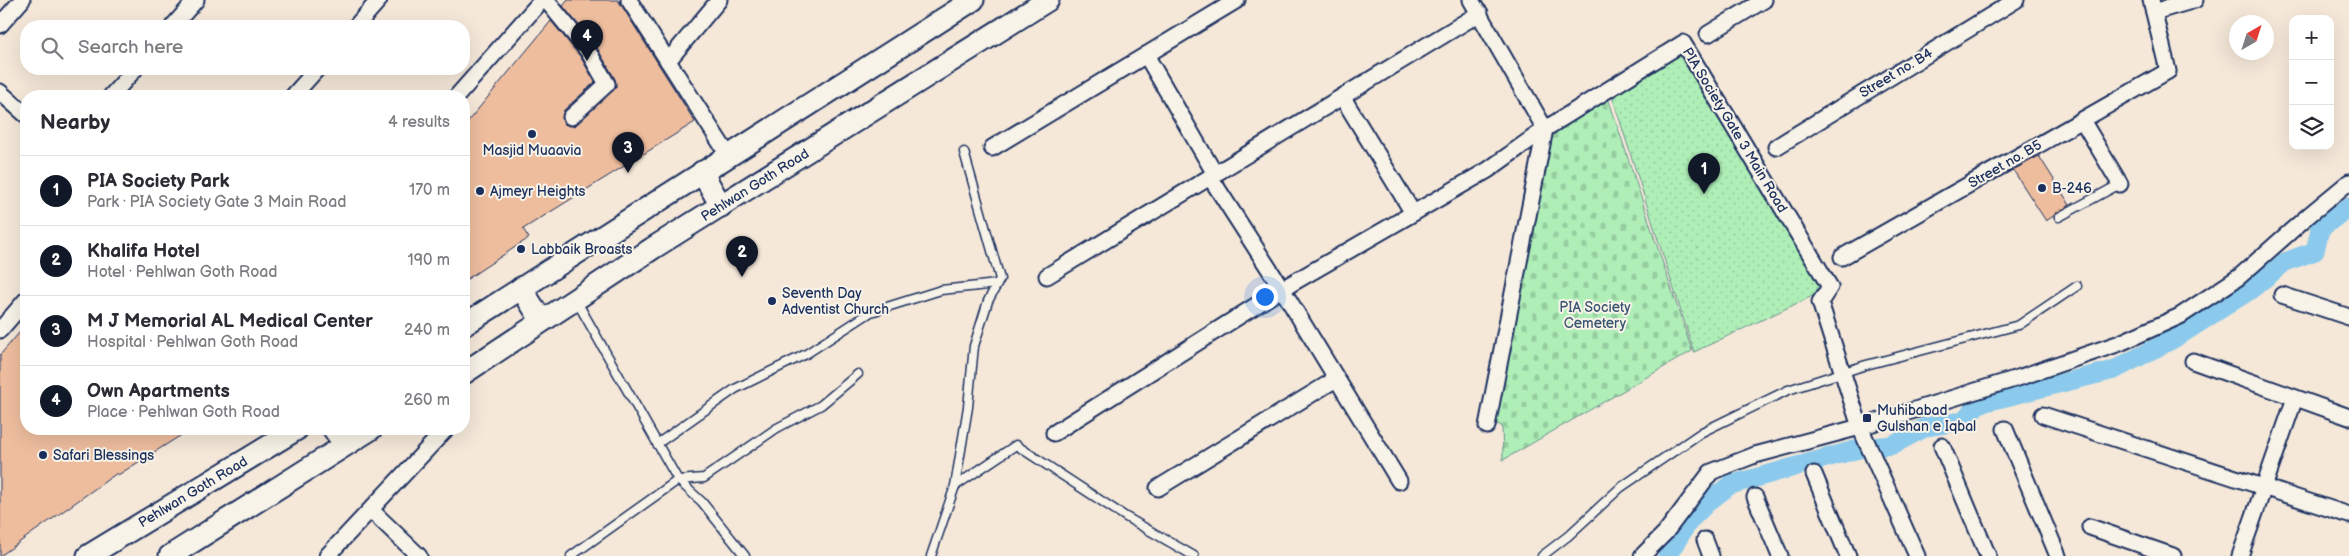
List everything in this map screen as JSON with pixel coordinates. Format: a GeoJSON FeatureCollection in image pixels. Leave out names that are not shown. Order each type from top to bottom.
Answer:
{"type":"FeatureCollection","features":[{"type":"Feature","properties":{"kind":"main road"},"geometry":{"type":"LineString","coordinates":[[470,321],[973,0]]}},
{"type":"Feature","properties":{"kind":"main road","name":"Pehlwan Goth Road"},"geometry":{"type":"LineString","coordinates":[[470,369],[721,206],[1048,0]]}},
{"type":"Feature","properties":{"kind":"main road"},"geometry":{"type":"LineString","coordinates":[[702,172],[721,206]]}},
{"type":"Feature","properties":{"kind":"main road"},"geometry":{"type":"LineString","coordinates":[[521,288],[542,321]]}},
{"type":"Feature","properties":{"kind":"main road","name":"Pehlwan Goth Road"},"geometry":{"type":"LineString","coordinates":[[88,556],[287,435]]}},
{"type":"Feature","properties":{"kind":"main road"},"geometry":{"type":"LineString","coordinates":[[170,556],[361,435]]}},
{"type":"Feature","properties":{"kind":"street"},"geometry":{"type":"LineString","coordinates":[[0,25],[22,0]]}},
{"type":"Feature","properties":{"kind":"street"},"geometry":{"type":"LineString","coordinates":[[178,20],[196,0]]}},
{"type":"Feature","properties":{"kind":"street"},"geometry":{"type":"LineString","coordinates":[[361,20],[379,0]]}},
{"type":"Feature","properties":{"kind":"street"},"geometry":{"type":"LineString","coordinates":[[462,90],[544,0],[588,51],[607,84],[571,117]]}},
{"type":"Feature","properties":{"kind":"street"},"geometry":{"type":"LineString","coordinates":[[629,0],[728,155]]}},
{"type":"Feature","properties":{"kind":"street"},"geometry":{"type":"LineString","coordinates":[[668,61],[719,0]]}},
{"type":"Feature","properties":{"kind":"street"},"geometry":{"type":"LineString","coordinates":[[992,148],[1237,0]]}},
{"type":"Feature","properties":{"kind":"street"},"geometry":{"type":"LineString","coordinates":[[1472,0],[1545,129],[1487,426]]}},
{"type":"Feature","properties":{"kind":"street"},"geometry":{"type":"LineString","coordinates":[[1708,34],[1764,0]]}},
{"type":"Feature","properties":{"kind":"street","name":"Street no. B4"},"geometry":{"type":"LineString","coordinates":[[1776,147],[2016,0]]}},
{"type":"Feature","properties":{"kind":"street"},"geometry":{"type":"LineString","coordinates":[[2152,6],[2195,0]]}},
{"type":"Feature","properties":{"kind":"street","name":"Street no. B5"},"geometry":{"type":"LineString","coordinates":[[1842,257],[2168,71],[2152,6]]}},
{"type":"Feature","properties":{"kind":"street"},"geometry":{"type":"LineString","coordinates":[[1048,276],[1480,13]]}},
{"type":"Feature","properties":{"kind":"street","name":"PIA Society Gate 3 Main Road"},"geometry":{"type":"LineString","coordinates":[[1545,129],[1683,43],[1830,287],[1820,302],[1844,372]]}},
{"type":"Feature","properties":{"kind":"street"},"geometry":{"type":"LineString","coordinates":[[1146,55],[1213,175],[1399,481]]}},
{"type":"Feature","properties":{"kind":"street"},"geometry":{"type":"LineString","coordinates":[[116,90],[130,75]]}},
{"type":"Feature","properties":{"kind":"street"},"geometry":{"type":"LineString","coordinates":[[299,90],[312,75]]}},
{"type":"Feature","properties":{"kind":"street"},"geometry":{"type":"LineString","coordinates":[[0,92],[20,110]]}},
{"type":"Feature","properties":{"kind":"street"},"geometry":{"type":"LineString","coordinates":[[1343,98],[1413,213]]}},
{"type":"Feature","properties":{"kind":"street"},"geometry":{"type":"LineString","coordinates":[[2082,120],[2120,184]]}},
{"type":"Feature","properties":{"kind":"street"},"geometry":{"type":"LineString","coordinates":[[1054,433],[1282,288],[1488,170],[1545,129]]}},
{"type":"Feature","properties":{"kind":"street"},"geometry":{"type":"LineString","coordinates":[[1642,556],[1665,533],[1712,472],[1756,455],[1863,433],[2093,352],[2180,316],[2239,277],[2349,182]]}},
{"type":"Feature","properties":{"kind":"street"},"geometry":{"type":"LineString","coordinates":[[2282,295],[2349,317]]}},
{"type":"Feature","properties":{"kind":"street"},"geometry":{"type":"LineString","coordinates":[[0,330],[20,307]]}},
{"type":"Feature","properties":{"kind":"street"},"geometry":{"type":"LineString","coordinates":[[2193,361],[2349,417]]}},
{"type":"Feature","properties":{"kind":"street"},"geometry":{"type":"LineString","coordinates":[[1844,372],[1863,433],[1917,556]]}},
{"type":"Feature","properties":{"kind":"street"},"geometry":{"type":"LineString","coordinates":[[1158,488],[1336,379]]}},
{"type":"Feature","properties":{"kind":"street"},"geometry":{"type":"LineString","coordinates":[[2240,556],[2295,398]]}},
{"type":"Feature","properties":{"kind":"street"},"geometry":{"type":"LineString","coordinates":[[2043,415],[2349,515]]}},
{"type":"Feature","properties":{"kind":"street"},"geometry":{"type":"LineString","coordinates":[[2005,428],[2058,556]]}},
{"type":"Feature","properties":{"kind":"street"},"geometry":{"type":"LineString","coordinates":[[335,435],[343,446]]}},
{"type":"Feature","properties":{"kind":"street"},"geometry":{"type":"LineString","coordinates":[[328,556],[440,435]]}},
{"type":"Feature","properties":{"kind":"street"},"geometry":{"type":"LineString","coordinates":[[1942,446],[1988,556]]}},
{"type":"Feature","properties":{"kind":"street"},"geometry":{"type":"LineString","coordinates":[[1814,474],[1848,556]]}},
{"type":"Feature","properties":{"kind":"street"},"geometry":{"type":"LineString","coordinates":[[1755,497],[1780,556]]}},
{"type":"Feature","properties":{"kind":"street"},"geometry":{"type":"LineString","coordinates":[[371,510],[419,556]]}},
{"type":"Feature","properties":{"kind":"street"},"geometry":{"type":"LineString","coordinates":[[2090,527],[2173,556]]}},
{"type":"Feature","properties":{"kind":"street"},"geometry":{"type":"LineString","coordinates":[[1705,540],[1711,556]]}},
{"type":"Feature","properties":{"kind":"lane"},"geometry":{"type":"LineString","coordinates":[[931,556],[955,486],[968,407],[974,346],[988,301],[1000,278],[964,152]]}},
{"type":"Feature","properties":{"kind":"lane"},"geometry":{"type":"LineString","coordinates":[[2059,217],[2120,184]]}},
{"type":"Feature","properties":{"kind":"lane"},"geometry":{"type":"LineString","coordinates":[[657,444],[735,389],[806,354],[871,312],[942,290],[997,284]]}},
{"type":"Feature","properties":{"kind":"lane"},"geometry":{"type":"LineString","coordinates":[[1542,556],[1568,536],[1620,488],[1702,432],[1788,390],[1844,372],[2019,325],[2077,286]]}},
{"type":"Feature","properties":{"kind":"lane"},"geometry":{"type":"LineString","coordinates":[[576,300],[678,480],[702,502],[745,556]]}},
{"type":"Feature","properties":{"kind":"lane"},"geometry":{"type":"LineString","coordinates":[[571,556],[678,480],[704,478],[777,428],[821,405],[858,374]]}},
{"type":"Feature","properties":{"kind":"lane"},"geometry":{"type":"LineString","coordinates":[[955,486],[1016,445],[1126,517],[1194,556]]}},
{"type":"Feature","properties":{"kind":"green space"},"geometry":{"type":"Polygon","coordinates":[[[1682,53],[1823,291],[1694,352],[1612,96],[1682,53]]]}},
{"type":"Feature","properties":{"kind":"green space","name":"PIA Society Cemetery"},"geometry":{"type":"Polygon","coordinates":[[[1608,98],[1692,351],[1503,460],[1502,426],[1495,423],[1545,128],[1608,98]]]}},
{"type":"Feature","properties":{"kind":"building"},"geometry":{"type":"Polygon","coordinates":[[[568,0],[618,0],[695,122],[523,229],[529,238],[470,277],[470,119],[551,21],[580,56],[595,82],[564,110],[562,119],[564,124],[573,126],[577,124],[616,87],[615,79],[596,46],[563,6],[568,0]]]}},
{"type":"Feature","properties":{"kind":"building","name":"B-246"},"geometry":{"type":"Polygon","coordinates":[[[2039,156],[2070,205],[2046,221],[2013,170],[2039,156]]]}},
{"type":"Feature","properties":{"kind":"building","name":"Safari Blessings"},"geometry":{"type":"Polygon","coordinates":[[[20,332],[20,435],[181,435],[118,475],[117,473],[0,556],[0,355],[20,332]]]}},
{"type":"Feature","properties":{"kind":"waterway"},"geometry":{"type":"LineString","coordinates":[[1667,556],[1690,520],[1707,503],[1730,485],[1862,448],[1892,445],[1926,427],[1963,421],[1978,404],[2114,370],[2177,337],[2249,291],[2285,262],[2315,251],[2320,229],[2349,207]]}},
{"type":"Feature","properties":{"kind":"place","name":"Own Apartments"},"geometry":{"type":"Point","coordinates":[587,61]}},
{"type":"Feature","properties":{"kind":"place","name":"Masjid Muaavia"},"geometry":{"type":"Point","coordinates":[532,134]}},
{"type":"Feature","properties":{"kind":"place","name":"M J Memorial AL Medical Center"},"geometry":{"type":"Point","coordinates":[628,173]}},
{"type":"Feature","properties":{"kind":"place","name":"B-246"},"geometry":{"type":"Point","coordinates":[2042,188]}},
{"type":"Feature","properties":{"kind":"place","name":"Ajmeyr Heights"},"geometry":{"type":"Point","coordinates":[480,191]}},
{"type":"Feature","properties":{"kind":"place","name":"PIA Society Park"},"geometry":{"type":"Point","coordinates":[1704,194]}},
{"type":"Feature","properties":{"kind":"place","name":"Labbaik Broasts"},"geometry":{"type":"Point","coordinates":[521,249]}},
{"type":"Feature","properties":{"kind":"place","name":"Khalifa Hotel"},"geometry":{"type":"Point","coordinates":[742,277]}},
{"type":"Feature","properties":{"kind":"place","name":"Seventh Day Adventist Church"},"geometry":{"type":"Point","coordinates":[772,301]}},
{"type":"Feature","properties":{"kind":"place","name":"Muhibabad Gulshan e Iqbal"},"geometry":{"type":"Point","coordinates":[1867,418]}},
{"type":"Feature","properties":{"kind":"place","name":"Safari Blessings"},"geometry":{"type":"Point","coordinates":[43,455]}}]}
